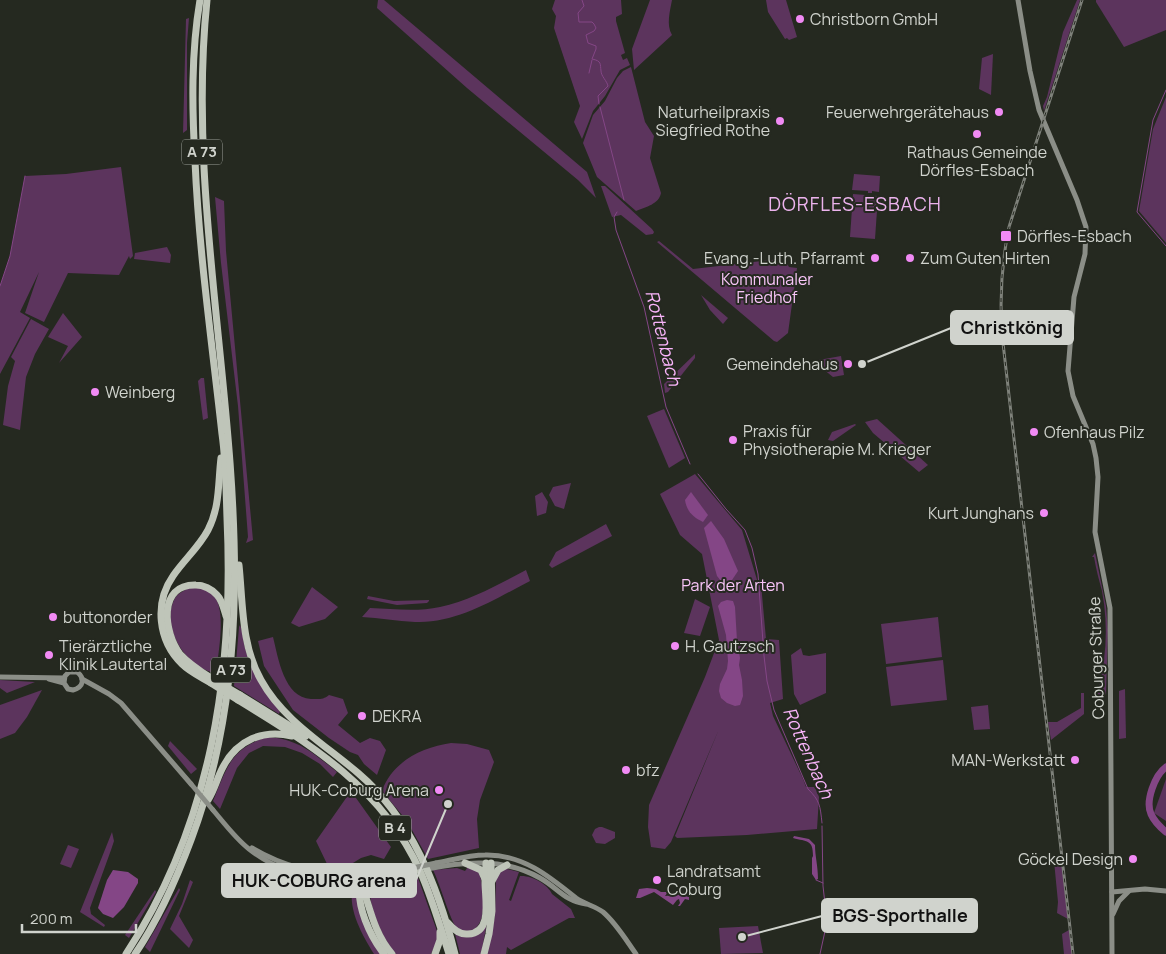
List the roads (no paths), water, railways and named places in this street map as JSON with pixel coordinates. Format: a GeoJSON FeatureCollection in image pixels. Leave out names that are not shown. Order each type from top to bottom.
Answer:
{"type":"FeatureCollection","features":[{"type":"Feature","properties":{"kind":"highway","name":"A 73"},"geometry":{"type":"LineString","coordinates":[[135,954],[138,943],[180,855],[197,805],[215,732],[228,619],[228,536],[223,446],[207,309],[197,198],[193,96],[195,41],[200,0]]}},
{"type":"Feature","properties":{"kind":"highway","name":"A 73"},"geometry":{"type":"LineString","coordinates":[[126,954],[138,943],[163,906],[178,876],[204,806],[214,768],[226,706],[232,657],[235,531],[229,438],[210,254],[203,163],[201,80],[207,0]]}},
{"type":"Feature","properties":{"kind":"highway"},"geometry":{"type":"LineString","coordinates":[[223,446],[218,500],[213,518],[202,540],[171,578],[166,588],[161,607],[162,629],[170,648],[182,665],[322,745]]}},
{"type":"Feature","properties":{"kind":"highway"},"geometry":{"type":"LineString","coordinates":[[235,531],[246,634],[260,679],[276,704],[322,745]]}},
{"type":"Feature","properties":{"kind":"highway"},"geometry":{"type":"LineString","coordinates":[[211,681],[186,660],[176,647],[169,629],[167,609],[170,600],[183,588],[190,585],[199,585],[208,588],[217,595],[228,619]]}},
{"type":"Feature","properties":{"kind":"highway"},"geometry":{"type":"LineString","coordinates":[[239,698],[301,739]]}},
{"type":"Feature","properties":{"kind":"highway"},"geometry":{"type":"LineString","coordinates":[[204,806],[212,793],[222,767],[237,747],[247,740],[267,733],[286,734],[301,739]]}},
{"type":"Feature","properties":{"kind":"highway","name":"B 4"},"geometry":{"type":"LineString","coordinates":[[301,739],[351,777],[388,818],[420,870],[455,954]]}},
{"type":"Feature","properties":{"kind":"highway","name":"B 4"},"geometry":{"type":"LineString","coordinates":[[322,745],[359,774],[393,812],[406,831],[427,868],[443,922],[449,954]]}},
{"type":"Feature","properties":{"kind":"highway"},"geometry":{"type":"LineString","coordinates":[[484,954],[492,916],[487,860]]}},
{"type":"Feature","properties":{"kind":"highway"},"geometry":{"type":"LineString","coordinates":[[435,954],[443,922],[464,934],[470,934],[480,930],[486,915],[488,882],[481,870],[465,863]]}},
{"type":"Feature","properties":{"kind":"highway"},"geometry":{"type":"LineString","coordinates":[[488,882],[498,870],[506,865]]}},
{"type":"Feature","properties":{"kind":"highway"},"geometry":{"type":"LineString","coordinates":[[360,877],[359,893],[366,920],[384,954]]}},
{"type":"Feature","properties":{"kind":"highway"},"geometry":{"type":"LineString","coordinates":[[360,877],[366,904],[380,939],[392,954]]}},
{"type":"Feature","properties":{"kind":"highway"},"geometry":{"type":"LineString","coordinates":[[366,904],[368,886],[383,877]]}},
{"type":"Feature","properties":{"kind":"highway"},"geometry":{"type":"LineString","coordinates":[[338,881],[350,884],[359,893]]}},
{"type":"Feature","properties":{"kind":"street","name":"Coburger Straße"},"geometry":{"type":"LineString","coordinates":[[1018,0],[1025,45],[1039,110],[1077,200],[1086,227],[1086,254],[1074,296],[1068,370],[1073,396],[1092,441],[1096,458],[1098,477],[1095,532],[1110,608],[1112,954]]}},
{"type":"Feature","properties":{"kind":"street"},"geometry":{"type":"LineString","coordinates":[[74,671],[79,673],[82,682],[79,688],[74,690],[68,688],[64,680],[66,674],[74,671]]}},
{"type":"Feature","properties":{"kind":"street"},"geometry":{"type":"LineString","coordinates":[[0,678],[46,679],[52,677],[64,680]]}},
{"type":"Feature","properties":{"kind":"street"},"geometry":{"type":"LineString","coordinates":[[82,682],[109,694],[127,709],[247,848],[263,859],[316,879],[338,881],[436,865],[512,858],[529,865],[561,884],[578,899],[589,905]]}},
{"type":"Feature","properties":{"kind":"street"},"geometry":{"type":"LineString","coordinates":[[436,865],[487,860],[540,878],[571,901],[589,905],[600,910],[636,954]]}},
{"type":"Feature","properties":{"kind":"street"},"geometry":{"type":"LineString","coordinates":[[291,870],[360,877],[383,877],[409,870]]}},
{"type":"Feature","properties":{"kind":"street"},"geometry":{"type":"LineString","coordinates":[[1112,892],[1132,890],[1166,892]]}},
{"type":"Feature","properties":{"kind":"street"},"geometry":{"type":"LineString","coordinates":[[1112,918],[1119,901],[1126,893],[1132,890]]}},
{"type":"Feature","properties":{"kind":"waterway"},"geometry":{"type":"LineString","coordinates":[[582,0],[584,6],[578,13],[579,22],[592,22],[596,28],[586,35],[588,43],[596,46],[592,59],[600,63],[601,73],[608,86],[598,96],[599,104]]}},
{"type":"Feature","properties":{"kind":"waterway"},"geometry":{"type":"LineString","coordinates":[[589,73],[592,60]]}},
{"type":"Feature","properties":{"kind":"waterway"},"geometry":{"type":"LineString","coordinates":[[1166,90],[1153,120],[1137,212],[1166,246]]}},
{"type":"Feature","properties":{"kind":"waterway"},"geometry":{"type":"LineString","coordinates":[[600,107],[624,200]]}},
{"type":"Feature","properties":{"kind":"waterway"},"geometry":{"type":"LineString","coordinates":[[0,286],[10,256],[25,176]]}},
{"type":"Feature","properties":{"kind":"waterway","name":"Rottenbach"},"geometry":{"type":"LineString","coordinates":[[617,212],[614,217],[616,230],[644,307],[666,407],[690,464]]}},
{"type":"Feature","properties":{"kind":"waterway","name":"Rottenbach"},"geometry":{"type":"LineString","coordinates":[[698,474],[745,530],[752,548],[758,574],[767,681],[774,710],[808,789],[819,804],[822,823]]}},
{"type":"Feature","properties":{"kind":"waterway"},"geometry":{"type":"LineString","coordinates":[[1166,767],[1155,782],[1149,802],[1152,817],[1166,832]]}},
{"type":"Feature","properties":{"kind":"waterway","name":"Rottenbach"},"geometry":{"type":"LineString","coordinates":[[820,954],[827,922],[823,886],[822,826]]}},
{"type":"Feature","properties":{"kind":"waterway","name":"Rottenbach"},"geometry":{"type":"LineString","coordinates":[[816,880],[823,883]]}},
{"type":"Feature","properties":{"kind":"railway"},"geometry":{"type":"LineString","coordinates":[[1073,954],[1003,343],[1001,299],[1004,256],[1009,227],[1082,0]]}},
{"type":"Feature","properties":{"kind":"place","name":"Christborn GmbH"},"geometry":{"type":"Point","coordinates":[800,19]}},
{"type":"Feature","properties":{"kind":"place","name":"Feuerwehrgerätehaus"},"geometry":{"type":"Point","coordinates":[999,112]}},
{"type":"Feature","properties":{"kind":"place","name":"Naturheilpraxis Siegfried Rothe"},"geometry":{"type":"Point","coordinates":[780,121]}},
{"type":"Feature","properties":{"kind":"place","name":"Rathaus Gemeinde Dörfles-Esbach"},"geometry":{"type":"Point","coordinates":[977,134]}},
{"type":"Feature","properties":{"kind":"place","name":"Dörfles-Esbach"},"geometry":{"type":"Point","coordinates":[1006,236]}},
{"type":"Feature","properties":{"kind":"place","name":"Evang.-Luth. Pfarramt"},"geometry":{"type":"Point","coordinates":[875,258]}},
{"type":"Feature","properties":{"kind":"place","name":"Zum Guten Hirten"},"geometry":{"type":"Point","coordinates":[910,258]}},
{"type":"Feature","properties":{"kind":"place","name":"Gemeindehaus"},"geometry":{"type":"Point","coordinates":[848,364]}},
{"type":"Feature","properties":{"kind":"place","name":"Christkönig"},"geometry":{"type":"Point","coordinates":[862,364]}},
{"type":"Feature","properties":{"kind":"place","name":"Weinberg"},"geometry":{"type":"Point","coordinates":[95,392]}},
{"type":"Feature","properties":{"kind":"place","name":"Ofenhaus Pilz"},"geometry":{"type":"Point","coordinates":[1034,432]}},
{"type":"Feature","properties":{"kind":"place","name":"Praxis für Physiotherapie M. Krieger"},"geometry":{"type":"Point","coordinates":[733,440]}},
{"type":"Feature","properties":{"kind":"place","name":"Kurt Junghans"},"geometry":{"type":"Point","coordinates":[1044,513]}},
{"type":"Feature","properties":{"kind":"place","name":"buttonorder"},"geometry":{"type":"Point","coordinates":[53,617]}},
{"type":"Feature","properties":{"kind":"place","name":"H. Gautzsch"},"geometry":{"type":"Point","coordinates":[675,646]}},
{"type":"Feature","properties":{"kind":"place","name":"Tierärztliche Klinik Lautertal"},"geometry":{"type":"Point","coordinates":[49,655]}},
{"type":"Feature","properties":{"kind":"place","name":"DEKRA"},"geometry":{"type":"Point","coordinates":[362,716]}},
{"type":"Feature","properties":{"kind":"place","name":"MAN-Werkstatt"},"geometry":{"type":"Point","coordinates":[1075,760]}},
{"type":"Feature","properties":{"kind":"place","name":"bfz"},"geometry":{"type":"Point","coordinates":[626,770]}},
{"type":"Feature","properties":{"kind":"place","name":"HUK-Coburg Arena"},"geometry":{"type":"Point","coordinates":[439,790]}},
{"type":"Feature","properties":{"kind":"place","name":"HUK-COBURG arena"},"geometry":{"type":"Point","coordinates":[448,804]}},
{"type":"Feature","properties":{"kind":"place","name":"Göckel Design"},"geometry":{"type":"Point","coordinates":[1133,859]}},
{"type":"Feature","properties":{"kind":"place","name":"Landratsamt Coburg"},"geometry":{"type":"Point","coordinates":[657,880]}},
{"type":"Feature","properties":{"kind":"place","name":"BGS-Sporthalle"},"geometry":{"type":"Point","coordinates":[742,937]}},
{"type":"Feature","properties":{"kind":"district","name":"DÖRFLES-ESBACH"},"geometry":{"type":"Point","coordinates":[855,204]}},
{"type":"Feature","properties":{"kind":"park label","name":"Kommunaler Friedhof"},"geometry":{"type":"Point","coordinates":[767,288]}},
{"type":"Feature","properties":{"kind":"park label","name":"Park der Arten"},"geometry":{"type":"Point","coordinates":[733,585]}}]}
